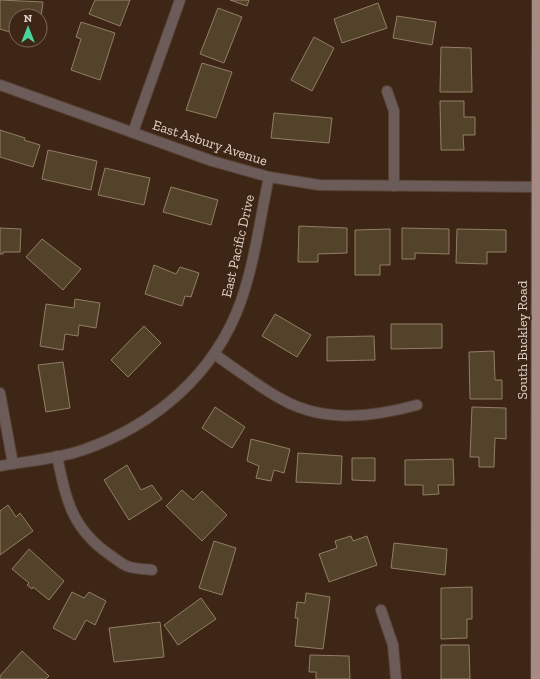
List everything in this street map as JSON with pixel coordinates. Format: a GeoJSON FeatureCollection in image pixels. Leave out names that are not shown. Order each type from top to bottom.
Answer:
{"type":"FeatureCollection","features":[{"type":"Feature","properties":{"kind":"main road","name":"South Buckley Road"},"geometry":{"type":"LineString","coordinates":[[536,0],[539,188],[536,679]]}},
{"type":"Feature","properties":{"kind":"main road"},"geometry":{"type":"LineString","coordinates":[[536,42],[540,56]]}},
{"type":"Feature","properties":{"kind":"street"},"geometry":{"type":"LineString","coordinates":[[133,132],[180,0]]}},
{"type":"Feature","properties":{"kind":"street","name":"East Asbury Avenue"},"geometry":{"type":"LineString","coordinates":[[0,85],[212,161],[269,177],[319,185],[539,188]]}},
{"type":"Feature","properties":{"kind":"street"},"geometry":{"type":"LineString","coordinates":[[387,91],[394,111],[394,186]]}},
{"type":"Feature","properties":{"kind":"street","name":"East Pacific Drive"},"geometry":{"type":"LineString","coordinates":[[0,466],[58,456],[82,450],[117,437],[140,425],[160,411],[188,386],[214,354],[231,324],[241,301],[250,270],[269,177]]}},
{"type":"Feature","properties":{"kind":"street"},"geometry":{"type":"LineString","coordinates":[[214,354],[283,400],[311,412],[340,417],[389,413],[418,405]]}},
{"type":"Feature","properties":{"kind":"street"},"geometry":{"type":"LineString","coordinates":[[0,393],[13,464]]}},
{"type":"Feature","properties":{"kind":"street"},"geometry":{"type":"LineString","coordinates":[[58,456],[66,498],[73,517],[85,534],[96,546],[127,566],[152,570]]}},
{"type":"Feature","properties":{"kind":"street"},"geometry":{"type":"LineString","coordinates":[[381,610],[394,649],[396,679]]}},
{"type":"Feature","properties":{"kind":"building"},"geometry":{"type":"Polygon","coordinates":[[[0,0],[43,2],[42,8],[8,8],[8,32],[0,29],[0,0]]]}},
{"type":"Feature","properties":{"kind":"building"},"geometry":{"type":"Polygon","coordinates":[[[95,0],[130,0],[120,26],[89,14],[95,0]]]}},
{"type":"Feature","properties":{"kind":"building"},"geometry":{"type":"Polygon","coordinates":[[[230,0],[249,0],[247,6],[230,0]]]}},
{"type":"Feature","properties":{"kind":"building"},"geometry":{"type":"Polygon","coordinates":[[[378,3],[387,28],[342,43],[334,19],[378,3]]]}},
{"type":"Feature","properties":{"kind":"building"},"geometry":{"type":"Polygon","coordinates":[[[218,8],[242,17],[224,63],[200,54],[218,8]]]}},
{"type":"Feature","properties":{"kind":"building"},"geometry":{"type":"Polygon","coordinates":[[[397,16],[436,22],[432,45],[393,38],[397,16]]]}},
{"type":"Feature","properties":{"kind":"building"},"geometry":{"type":"Polygon","coordinates":[[[81,22],[115,33],[100,80],[71,70],[81,39],[76,37],[81,22]]]}},
{"type":"Feature","properties":{"kind":"building"},"geometry":{"type":"Polygon","coordinates":[[[314,37],[334,48],[312,91],[291,80],[314,37]]]}},
{"type":"Feature","properties":{"kind":"building"},"geometry":{"type":"Polygon","coordinates":[[[441,47],[471,48],[472,92],[440,92],[441,47]]]}},
{"type":"Feature","properties":{"kind":"building"},"geometry":{"type":"Polygon","coordinates":[[[202,63],[232,72],[216,118],[186,110],[202,63]]]}},
{"type":"Feature","properties":{"kind":"building"},"geometry":{"type":"Polygon","coordinates":[[[440,101],[464,101],[464,117],[475,117],[475,135],[463,135],[464,150],[441,150],[440,101]]]}},
{"type":"Feature","properties":{"kind":"building"},"geometry":{"type":"Polygon","coordinates":[[[274,113],[332,118],[329,143],[271,138],[274,113]]]}},
{"type":"Feature","properties":{"kind":"building"},"geometry":{"type":"Polygon","coordinates":[[[0,130],[25,138],[24,140],[40,145],[33,167],[0,157],[0,130]]]}},
{"type":"Feature","properties":{"kind":"building"},"geometry":{"type":"Polygon","coordinates":[[[48,150],[97,161],[91,190],[42,179],[48,150]]]}},
{"type":"Feature","properties":{"kind":"building"},"geometry":{"type":"Polygon","coordinates":[[[105,168],[150,178],[144,205],[98,195],[105,168]]]}},
{"type":"Feature","properties":{"kind":"building"},"geometry":{"type":"Polygon","coordinates":[[[171,187],[218,200],[211,225],[163,212],[171,187]]]}},
{"type":"Feature","properties":{"kind":"building"},"geometry":{"type":"Polygon","coordinates":[[[299,226],[347,228],[347,253],[318,254],[318,262],[298,262],[299,226]]]}},
{"type":"Feature","properties":{"kind":"building"},"geometry":{"type":"Polygon","coordinates":[[[0,228],[21,229],[20,252],[3,252],[3,254],[0,254],[0,228]]]}},
{"type":"Feature","properties":{"kind":"building"},"geometry":{"type":"Polygon","coordinates":[[[402,228],[449,229],[449,254],[415,253],[415,259],[402,259],[402,228]]]}},
{"type":"Feature","properties":{"kind":"building"},"geometry":{"type":"Polygon","coordinates":[[[390,229],[390,265],[380,265],[380,275],[355,275],[355,230],[390,229]]]}},
{"type":"Feature","properties":{"kind":"building"},"geometry":{"type":"Polygon","coordinates":[[[457,229],[506,230],[506,252],[487,252],[487,264],[456,263],[457,229]]]}},
{"type":"Feature","properties":{"kind":"building"},"geometry":{"type":"Polygon","coordinates":[[[42,239],[81,269],[63,290],[26,257],[42,239]]]}},
{"type":"Feature","properties":{"kind":"building"},"geometry":{"type":"Polygon","coordinates":[[[154,265],[176,274],[180,267],[199,273],[191,297],[185,296],[182,306],[145,294],[154,265]]]}},
{"type":"Feature","properties":{"kind":"building"},"geometry":{"type":"Polygon","coordinates":[[[75,299],[100,303],[96,328],[79,325],[78,336],[65,334],[63,350],[40,346],[46,304],[74,308],[75,299]]]}},
{"type":"Feature","properties":{"kind":"building"},"geometry":{"type":"Polygon","coordinates":[[[275,314],[311,335],[297,357],[262,336],[275,314]]]}},
{"type":"Feature","properties":{"kind":"building"},"geometry":{"type":"Polygon","coordinates":[[[391,324],[442,324],[442,348],[391,349],[391,324]]]}},
{"type":"Feature","properties":{"kind":"building"},"geometry":{"type":"Polygon","coordinates":[[[144,326],[161,343],[128,377],[111,360],[144,326]]]}},
{"type":"Feature","properties":{"kind":"building"},"geometry":{"type":"Polygon","coordinates":[[[374,336],[375,360],[327,361],[327,337],[374,336]]]}},
{"type":"Feature","properties":{"kind":"building"},"geometry":{"type":"Polygon","coordinates":[[[494,351],[495,380],[502,380],[502,399],[470,399],[469,352],[494,351]]]}},
{"type":"Feature","properties":{"kind":"building"},"geometry":{"type":"Polygon","coordinates":[[[63,362],[70,408],[46,412],[38,365],[63,362]]]}},
{"type":"Feature","properties":{"kind":"building"},"geometry":{"type":"Polygon","coordinates":[[[215,407],[245,427],[232,448],[202,428],[215,407]]]}},
{"type":"Feature","properties":{"kind":"building"},"geometry":{"type":"Polygon","coordinates":[[[472,407],[506,408],[506,439],[495,438],[494,467],[479,467],[479,457],[470,457],[472,407]]]}},
{"type":"Feature","properties":{"kind":"building"},"geometry":{"type":"Polygon","coordinates":[[[251,439],[290,449],[284,473],[274,470],[271,481],[256,478],[259,466],[247,461],[251,439]]]}},
{"type":"Feature","properties":{"kind":"building"},"geometry":{"type":"Polygon","coordinates":[[[298,453],[342,456],[341,484],[296,482],[298,453]]]}},
{"type":"Feature","properties":{"kind":"building"},"geometry":{"type":"Polygon","coordinates":[[[352,458],[375,458],[375,481],[352,480],[352,458]]]}},
{"type":"Feature","properties":{"kind":"building"},"geometry":{"type":"Polygon","coordinates":[[[453,459],[454,485],[438,485],[439,494],[423,495],[423,485],[405,485],[405,460],[453,459]]]}},
{"type":"Feature","properties":{"kind":"building"},"geometry":{"type":"Polygon","coordinates":[[[127,465],[141,490],[152,485],[162,499],[129,520],[104,480],[127,465]]]}},
{"type":"Feature","properties":{"kind":"building"},"geometry":{"type":"Polygon","coordinates":[[[182,490],[193,500],[202,491],[227,515],[202,541],[166,506],[182,490]]]}},
{"type":"Feature","properties":{"kind":"building"},"geometry":{"type":"Polygon","coordinates":[[[8,505],[16,517],[20,513],[33,531],[0,555],[0,511],[8,505]]]}},
{"type":"Feature","properties":{"kind":"building"},"geometry":{"type":"Polygon","coordinates":[[[351,536],[353,541],[367,536],[377,565],[329,582],[319,554],[337,548],[335,541],[351,536]]]}},
{"type":"Feature","properties":{"kind":"building"},"geometry":{"type":"Polygon","coordinates":[[[214,541],[236,548],[222,595],[199,588],[214,541]]]}},
{"type":"Feature","properties":{"kind":"building"},"geometry":{"type":"Polygon","coordinates":[[[394,543],[447,549],[445,575],[391,568],[394,543]]]}},
{"type":"Feature","properties":{"kind":"building"},"geometry":{"type":"Polygon","coordinates":[[[29,549],[64,581],[49,600],[33,587],[32,589],[27,585],[29,583],[12,569],[29,549]]]}},
{"type":"Feature","properties":{"kind":"building"},"geometry":{"type":"Polygon","coordinates":[[[472,587],[472,619],[467,619],[467,638],[441,639],[441,588],[472,587]]]}},
{"type":"Feature","properties":{"kind":"building"},"geometry":{"type":"Polygon","coordinates":[[[72,592],[84,598],[89,592],[106,601],[95,625],[86,620],[75,640],[53,628],[72,592]]]}},
{"type":"Feature","properties":{"kind":"building"},"geometry":{"type":"Polygon","coordinates":[[[306,593],[330,597],[323,649],[295,646],[298,618],[295,618],[297,602],[305,603],[306,593]]]}},
{"type":"Feature","properties":{"kind":"building"},"geometry":{"type":"Polygon","coordinates":[[[201,598],[216,619],[178,645],[164,625],[201,598]]]}},
{"type":"Feature","properties":{"kind":"building"},"geometry":{"type":"Polygon","coordinates":[[[160,622],[164,657],[114,662],[109,628],[160,622]]]}},
{"type":"Feature","properties":{"kind":"building"},"geometry":{"type":"Polygon","coordinates":[[[441,645],[469,645],[470,679],[441,679],[441,645]]]}},
{"type":"Feature","properties":{"kind":"building"},"geometry":{"type":"Polygon","coordinates":[[[22,651],[49,676],[46,679],[0,679],[0,676],[22,651]]]}},
{"type":"Feature","properties":{"kind":"building"},"geometry":{"type":"Polygon","coordinates":[[[310,655],[349,656],[350,679],[316,679],[316,672],[309,672],[310,655]]]}}]}
